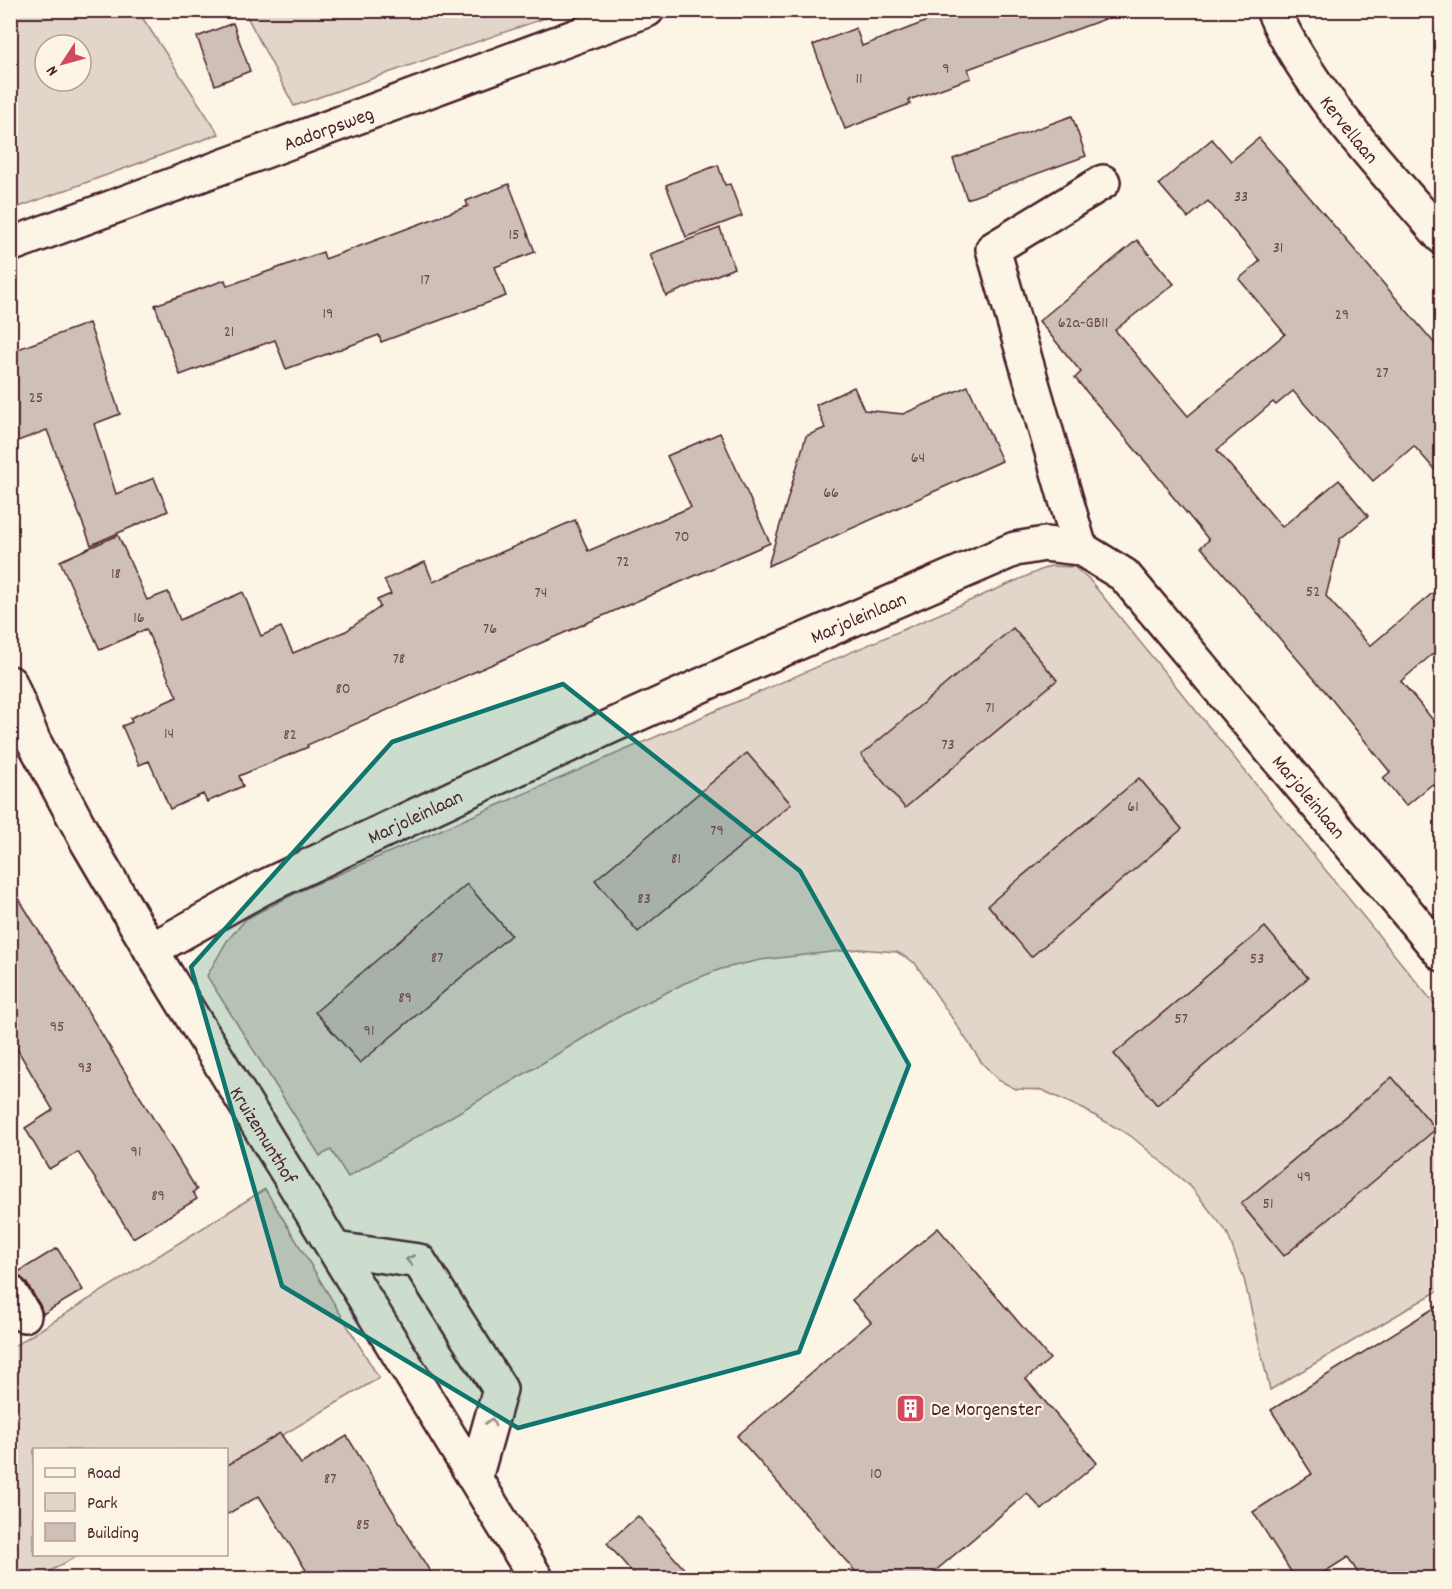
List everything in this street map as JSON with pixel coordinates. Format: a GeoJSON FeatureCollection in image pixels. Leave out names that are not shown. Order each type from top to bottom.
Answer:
{"type":"FeatureCollection","features":[{"type":"Feature","properties":{"kind":"street","name":"Aadorpsweg"},"geometry":{"type":"LineString","coordinates":[[10,245],[647,10]]}},
{"type":"Feature","properties":{"kind":"street","name":"Kervellaan"},"geometry":{"type":"LineString","coordinates":[[1273,10],[1283,33],[1329,102],[1442,237]]}},
{"type":"Feature","properties":{"kind":"street"},"geometry":{"type":"LineString","coordinates":[[1080,548],[993,249],[1103,182]]}},
{"type":"Feature","properties":{"kind":"street","name":"Marjoleinlaan"},"geometry":{"type":"LineString","coordinates":[[151,950],[262,888],[472,789],[777,652],[1015,549],[1045,544],[1080,548],[1124,575],[1442,954]]}},
{"type":"Feature","properties":{"kind":"street","name":"Kruizemunthof"},"geometry":{"type":"LineString","coordinates":[[10,683],[22,745],[88,843],[151,950],[536,1578]]}},
{"type":"Feature","properties":{"kind":"street"},"geometry":{"type":"LineString","coordinates":[[335,1249],[419,1261],[500,1389],[475,1478]]}},
{"type":"Feature","properties":{"kind":"highlighted area"},"geometry":{"type":"Polygon","coordinates":[[[563,684],[800,871],[909,1065],[799,1352],[518,1428],[282,1286],[191,967],[392,742],[563,684]]]}},
{"type":"Feature","properties":{"kind":"green space"},"geometry":{"type":"Polygon","coordinates":[[[11,10],[138,11],[219,134],[11,210],[11,10]]]}},
{"type":"Feature","properties":{"kind":"green space"},"geometry":{"type":"Polygon","coordinates":[[[244,11],[565,11],[294,106],[244,11]]]}},
{"type":"Feature","properties":{"kind":"green space"},"geometry":{"type":"Polygon","coordinates":[[[1050,566],[1074,567],[1088,578],[1441,1012],[1441,1289],[1270,1390],[1244,1279],[1227,1232],[1191,1187],[1131,1136],[1085,1110],[1042,1090],[1016,1089],[998,1080],[982,1063],[915,963],[897,952],[859,949],[760,960],[721,969],[685,983],[618,1017],[348,1177],[331,1150],[320,1156],[207,976],[227,941],[246,919],[302,890],[1050,566]]]}},
{"type":"Feature","properties":{"kind":"green space"},"geometry":{"type":"Polygon","coordinates":[[[265,1189],[379,1378],[228,1467],[228,1448],[33,1448],[33,1556],[77,1556],[38,1578],[11,1578],[11,1348],[265,1189]]]}},
{"type":"Feature","properties":{"kind":"building"},"geometry":{"type":"Polygon","coordinates":[[[956,10],[1115,10],[1116,15],[968,69],[971,78],[909,100],[910,104],[845,129],[813,45],[856,28],[862,46],[956,10]]]}},
{"type":"Feature","properties":{"kind":"building"},"geometry":{"type":"Polygon","coordinates":[[[233,23],[250,71],[215,85],[197,37],[233,23]]]}},
{"type":"Feature","properties":{"kind":"building"},"geometry":{"type":"Polygon","coordinates":[[[1072,116],[1086,156],[967,199],[953,159],[1072,116]]]}},
{"type":"Feature","properties":{"kind":"building"},"geometry":{"type":"Polygon","coordinates":[[[1259,138],[1442,352],[1442,478],[1414,446],[1373,481],[1293,391],[1276,405],[1273,402],[1217,450],[1282,527],[1339,480],[1368,516],[1340,539],[1326,596],[1370,646],[1442,585],[1442,646],[1401,681],[1442,731],[1442,776],[1406,806],[1383,778],[1390,772],[1329,696],[1201,547],[1209,540],[1075,378],[1081,372],[1039,321],[1137,240],[1174,284],[1115,330],[1188,416],[1285,334],[1239,279],[1260,261],[1208,201],[1188,218],[1159,184],[1212,139],[1231,161],[1259,138]]]}},
{"type":"Feature","properties":{"kind":"building"},"geometry":{"type":"Polygon","coordinates":[[[718,165],[725,185],[730,184],[742,216],[686,237],[666,185],[718,165]]]}},
{"type":"Feature","properties":{"kind":"building"},"geometry":{"type":"Polygon","coordinates":[[[509,184],[535,252],[495,267],[506,296],[381,342],[379,335],[286,369],[275,340],[180,375],[155,305],[225,280],[227,286],[323,252],[325,259],[468,206],[466,201],[509,184]]]}},
{"type":"Feature","properties":{"kind":"building"},"geometry":{"type":"Polygon","coordinates":[[[720,228],[734,268],[666,296],[650,254],[720,228]]]}},
{"type":"Feature","properties":{"kind":"building"},"geometry":{"type":"Polygon","coordinates":[[[89,323],[120,414],[94,424],[116,494],[154,478],[168,511],[91,545],[47,430],[10,444],[10,352],[89,323]]]}},
{"type":"Feature","properties":{"kind":"building"},"geometry":{"type":"Polygon","coordinates":[[[968,386],[1002,461],[768,566],[806,436],[825,428],[816,405],[854,387],[864,410],[903,414],[968,386]]]}},
{"type":"Feature","properties":{"kind":"building"},"geometry":{"type":"Polygon","coordinates":[[[720,433],[770,543],[239,776],[243,786],[207,802],[203,794],[170,809],[149,761],[139,765],[122,726],[132,722],[130,718],[177,697],[146,629],[100,650],[60,561],[118,535],[147,600],[168,592],[180,620],[243,592],[261,636],[281,627],[293,653],[346,631],[380,607],[377,600],[391,594],[384,580],[425,562],[433,582],[575,520],[588,551],[691,507],[667,456],[720,433]]]}},
{"type":"Feature","properties":{"kind":"building"},"geometry":{"type":"Polygon","coordinates":[[[1013,628],[1057,680],[905,808],[861,755],[1013,628]]]}},
{"type":"Feature","properties":{"kind":"building"},"geometry":{"type":"Polygon","coordinates":[[[747,753],[791,804],[638,932],[595,880],[747,753]]]}},
{"type":"Feature","properties":{"kind":"building"},"geometry":{"type":"Polygon","coordinates":[[[1139,778],[1182,829],[1031,957],[988,905],[1139,778]]]}},
{"type":"Feature","properties":{"kind":"building"},"geometry":{"type":"Polygon","coordinates":[[[10,884],[197,1190],[193,1192],[197,1199],[133,1238],[78,1152],[49,1169],[25,1128],[53,1110],[10,1037],[10,884]]]}},
{"type":"Feature","properties":{"kind":"building"},"geometry":{"type":"Polygon","coordinates":[[[467,884],[511,935],[360,1063],[315,1012],[467,884]]]}},
{"type":"Feature","properties":{"kind":"building"},"geometry":{"type":"Polygon","coordinates":[[[1265,927],[1308,978],[1157,1105],[1114,1054],[1265,927]]]}},
{"type":"Feature","properties":{"kind":"building"},"geometry":{"type":"Polygon","coordinates":[[[1392,1077],[1436,1129],[1284,1256],[1241,1204],[1392,1077]]]}},
{"type":"Feature","properties":{"kind":"building","name":"De Morgenster"},"geometry":{"type":"Polygon","coordinates":[[[938,1228],[1050,1359],[1026,1379],[1097,1463],[1042,1510],[1027,1493],[927,1578],[861,1578],[737,1436],[871,1322],[852,1300],[938,1228]]]}},
{"type":"Feature","properties":{"kind":"building"},"geometry":{"type":"Polygon","coordinates":[[[57,1248],[83,1290],[43,1314],[26,1282],[15,1274],[57,1248]]]}},
{"type":"Feature","properties":{"kind":"building"},"geometry":{"type":"Polygon","coordinates":[[[1442,1303],[1442,1578],[1361,1578],[1348,1557],[1315,1578],[1295,1578],[1253,1512],[1312,1474],[1271,1410],[1442,1303]]]}},
{"type":"Feature","properties":{"kind":"building"},"geometry":{"type":"Polygon","coordinates":[[[280,1433],[301,1464],[347,1436],[434,1578],[311,1578],[259,1496],[228,1514],[228,1465],[280,1433]]]}},
{"type":"Feature","properties":{"kind":"building"},"geometry":{"type":"Polygon","coordinates":[[[638,1516],[692,1578],[637,1578],[607,1543],[638,1516]]]}},
{"type":"Feature","properties":{"kind":"place","name":"De Morgenster"},"geometry":{"type":"Point","coordinates":[910,1408]}}]}
